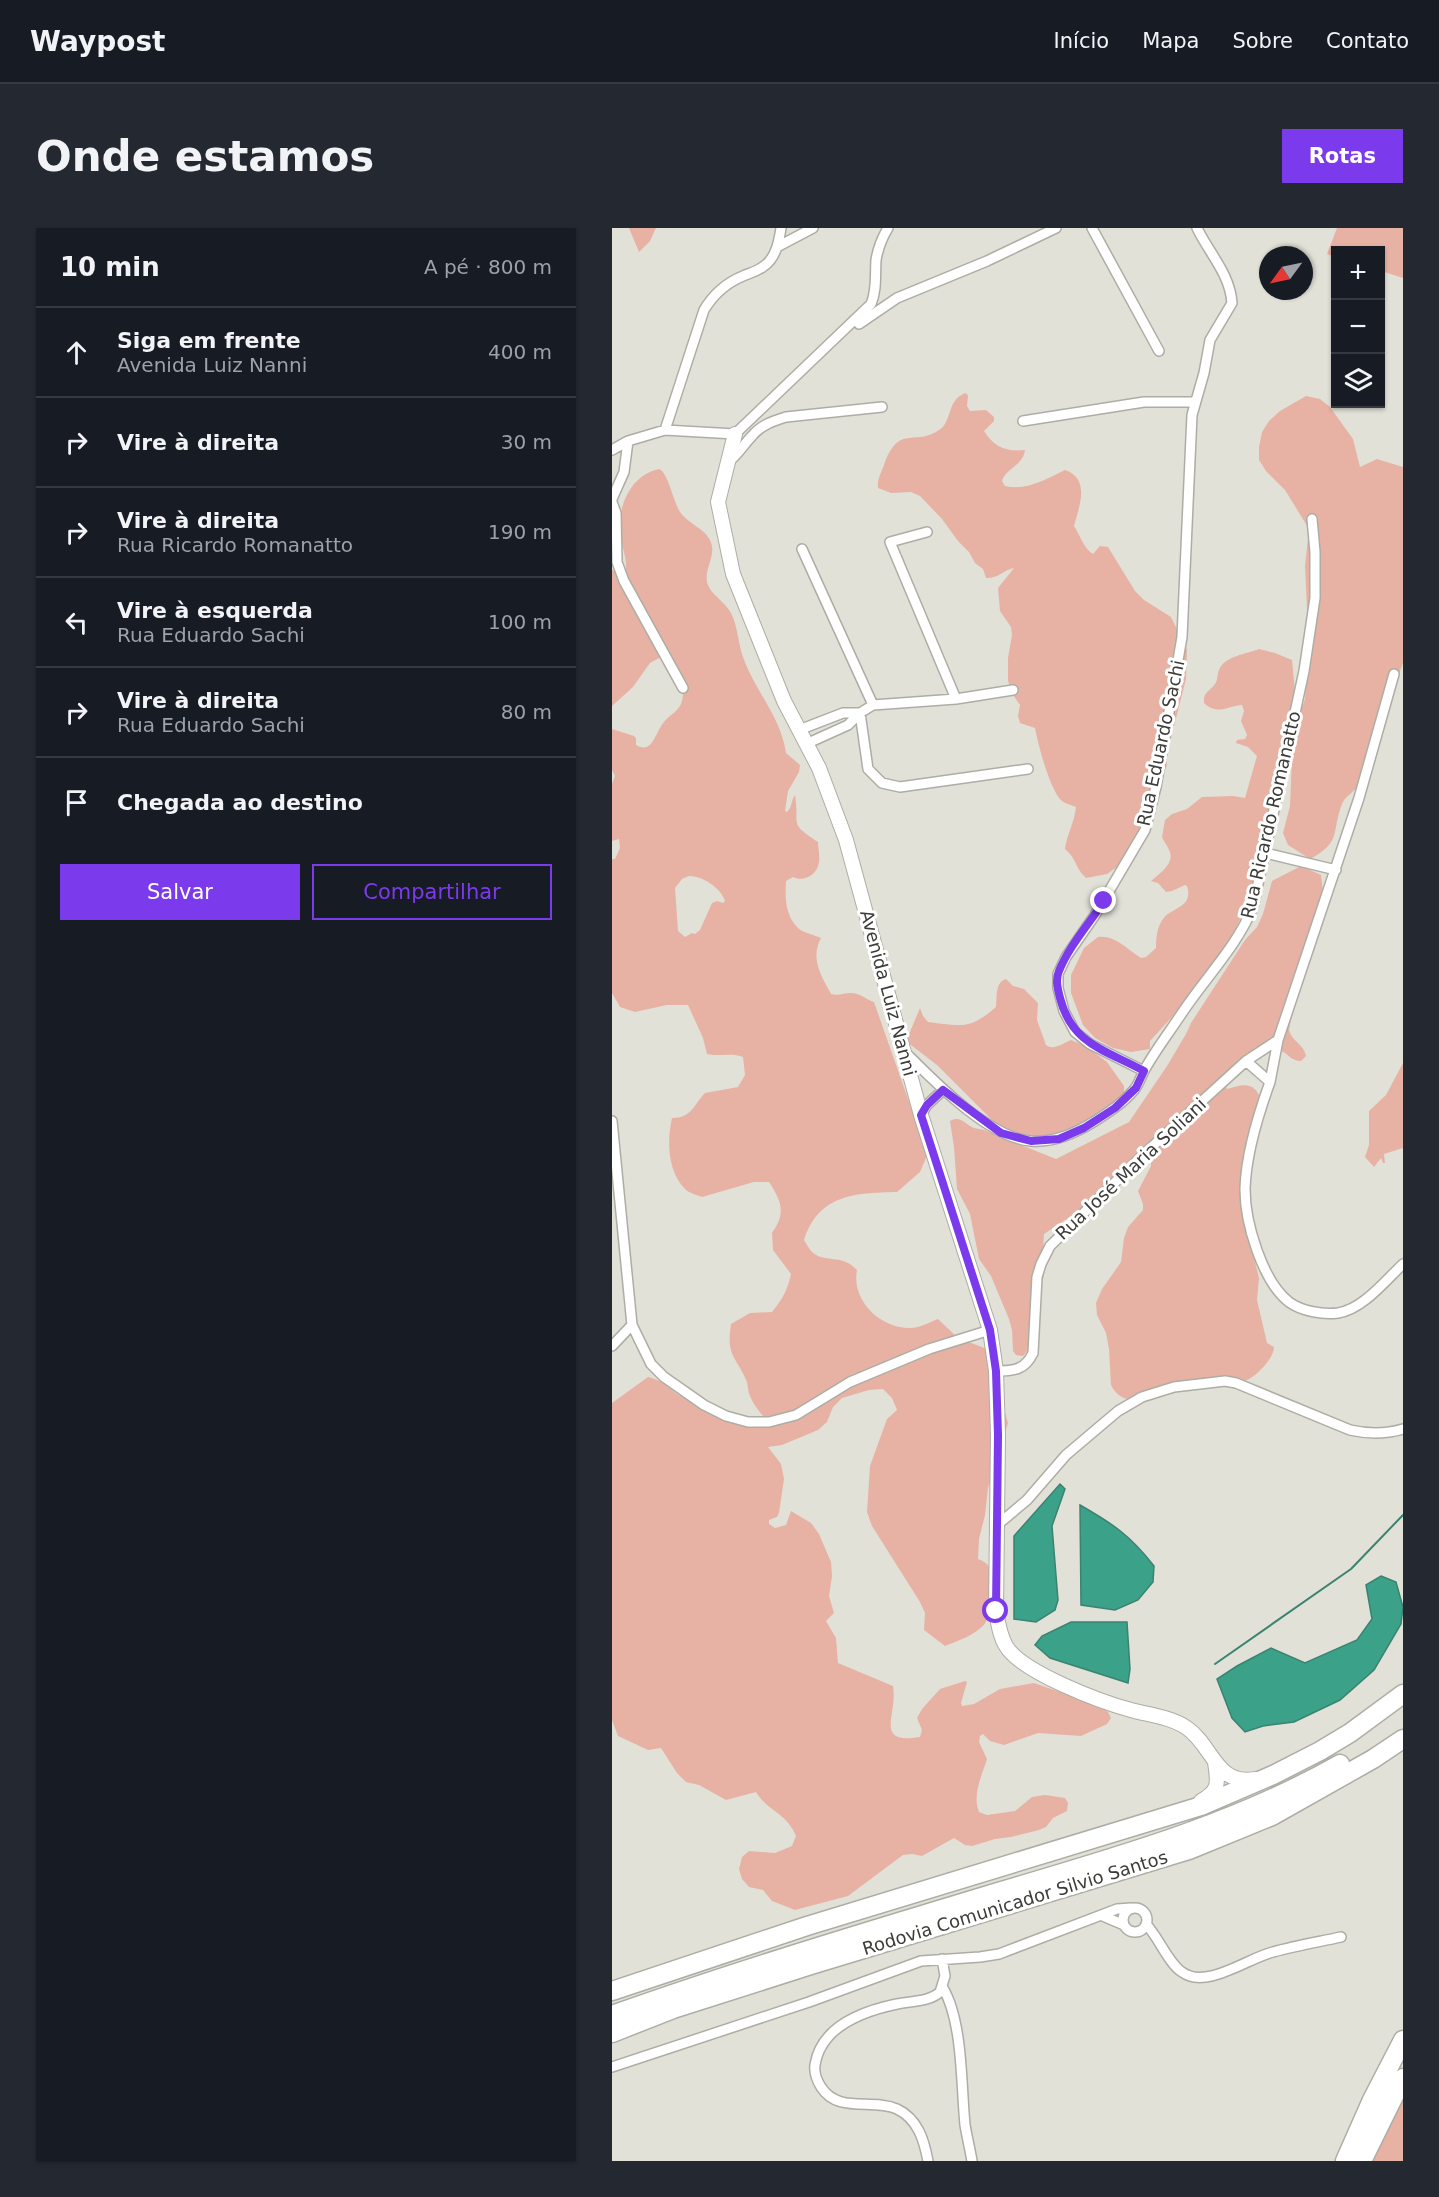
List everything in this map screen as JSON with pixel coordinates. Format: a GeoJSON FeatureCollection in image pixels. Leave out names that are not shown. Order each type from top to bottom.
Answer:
{"type":"FeatureCollection","features":[{"type":"Feature","properties":{"kind":"highway"},"geometry":{"type":"LineString","coordinates":[[612,1990],[807,1926],[1178,1815],[1273,1775],[1350,1732],[1403,1694]]}},
{"type":"Feature","properties":{"kind":"highway","name":"Rodovia Comunicador Silvio Santos"},"geometry":{"type":"LineString","coordinates":[[612,2015],[722,1977],[1193,1832],[1292,1790],[1362,1752],[1403,1725]]}},
{"type":"Feature","properties":{"kind":"highway","name":"Rodovia Comunicador Silvio Santos"},"geometry":{"type":"LineString","coordinates":[[612,2033],[673,2009],[1148,1864],[1221,1838],[1272,1816],[1373,1759],[1403,1739]]}},
{"type":"Feature","properties":{"kind":"highway"},"geometry":{"type":"LineString","coordinates":[[1272,1816],[1362,1776],[1403,1751]]}},
{"type":"Feature","properties":{"kind":"highway"},"geometry":{"type":"LineString","coordinates":[[1345,2161],[1372,2100],[1403,2040]]}},
{"type":"Feature","properties":{"kind":"highway"},"geometry":{"type":"LineString","coordinates":[[1362,2161],[1403,2078]]}},
{"type":"Feature","properties":{"kind":"street"},"geometry":{"type":"LineString","coordinates":[[665,430],[708,304],[716,294],[732,282],[765,266],[777,247],[780,228]]}},
{"type":"Feature","properties":{"kind":"street"},"geometry":{"type":"LineString","coordinates":[[777,247],[813,228]]}},
{"type":"Feature","properties":{"kind":"street"},"geometry":{"type":"LineString","coordinates":[[612,450],[628,441],[665,430],[735,434],[866,310],[874,297],[876,259],[880,243],[888,228]]}},
{"type":"Feature","properties":{"kind":"street"},"geometry":{"type":"LineString","coordinates":[[846,330],[897,298],[987,261],[1056,228]]}},
{"type":"Feature","properties":{"kind":"street"},"geometry":{"type":"LineString","coordinates":[[1092,228],[1159,351]]}},
{"type":"Feature","properties":{"kind":"street","name":"Rua Eduardo Sachi"},"geometry":{"type":"LineString","coordinates":[[1144,1071],[1090,1044],[1076,1032],[1064,1011],[1058,988],[1058,974],[1066,957],[1095,915],[1145,830],[1156,787],[1182,637],[1190,442],[1195,402],[1204,373],[1210,340],[1228,312],[1232,298],[1217,258],[1208,250],[1197,228]]}},
{"type":"Feature","properties":{"kind":"street"},"geometry":{"type":"LineString","coordinates":[[1023,421],[1144,402],[1195,402]]}},
{"type":"Feature","properties":{"kind":"street"},"geometry":{"type":"LineString","coordinates":[[727,462],[736,456],[753,435],[773,421],[786,417],[882,407]]}},
{"type":"Feature","properties":{"kind":"street","name":"Avenida Luiz Nanni"},"geometry":{"type":"LineString","coordinates":[[735,434],[718,502],[718,511],[733,574],[784,701],[819,768],[846,840],[921,1115],[990,1330],[996,1371],[998,1435],[996,1611],[999,1628],[1007,1647],[1020,1661],[1047,1677],[1127,1709],[1171,1719],[1187,1728],[1199,1739],[1224,1773],[1233,1779],[1251,1780],[1273,1775]]}},
{"type":"Feature","properties":{"kind":"street"},"geometry":{"type":"LineString","coordinates":[[628,441],[624,472],[612,501],[616,513],[617,562],[624,581],[682,688]]}},
{"type":"Feature","properties":{"kind":"street","name":"Rua Ricardo Romanatto"},"geometry":{"type":"LineString","coordinates":[[904,1052],[943,1090],[1001,1133],[1031,1141],[1059,1139],[1084,1128],[1115,1108],[1136,1088],[1144,1071],[1196,990],[1244,929],[1253,906],[1304,671],[1315,598],[1312,519]]}},
{"type":"Feature","properties":{"kind":"street"},"geometry":{"type":"LineString","coordinates":[[927,532],[890,542],[956,699]]}},
{"type":"Feature","properties":{"kind":"street"},"geometry":{"type":"LineString","coordinates":[[802,549],[873,705]]}},
{"type":"Feature","properties":{"kind":"street"},"geometry":{"type":"LineString","coordinates":[[1394,674],[1359,798],[1278,1040],[1270,1082],[1251,1149],[1245,1190],[1253,1236],[1265,1268],[1275,1285],[1289,1301],[1304,1309],[1339,1313],[1361,1303],[1403,1264]]}},
{"type":"Feature","properties":{"kind":"street"},"geometry":{"type":"LineString","coordinates":[[806,744],[848,725],[860,713],[873,705],[956,699],[1013,690]]}},
{"type":"Feature","properties":{"kind":"street"},"geometry":{"type":"LineString","coordinates":[[799,730],[843,713],[860,713]]}},
{"type":"Feature","properties":{"kind":"street"},"geometry":{"type":"LineString","coordinates":[[860,713],[868,769],[882,783],[900,787],[1028,769]]}},
{"type":"Feature","properties":{"kind":"street"},"geometry":{"type":"LineString","coordinates":[[1265,853],[1336,870]]}},
{"type":"Feature","properties":{"kind":"street","name":"Rua José Maria Soliani"},"geometry":{"type":"LineString","coordinates":[[996,1371],[1022,1368],[1029,1362],[1033,1353],[1036,1339],[1037,1277],[1050,1246],[1144,1153],[1246,1061],[1278,1040]]}},
{"type":"Feature","properties":{"kind":"street"},"geometry":{"type":"LineString","coordinates":[[1246,1061],[1270,1082]]}},
{"type":"Feature","properties":{"kind":"street"},"geometry":{"type":"LineString","coordinates":[[913,1086],[930,1078]]}},
{"type":"Feature","properties":{"kind":"street"},"geometry":{"type":"LineString","coordinates":[[921,1115],[927,1105],[943,1090]]}},
{"type":"Feature","properties":{"kind":"street"},"geometry":{"type":"LineString","coordinates":[[612,1121],[632,1325],[651,1364],[664,1377],[704,1405],[726,1416],[748,1422],[770,1422],[796,1414],[850,1382],[929,1349],[990,1330]]}},
{"type":"Feature","properties":{"kind":"street"},"geometry":{"type":"LineString","coordinates":[[612,1346],[632,1325]]}},
{"type":"Feature","properties":{"kind":"street"},"geometry":{"type":"LineString","coordinates":[[996,1526],[1027,1500],[1066,1455],[1118,1411],[1142,1397],[1174,1387],[1225,1381],[1236,1383],[1350,1430],[1364,1433],[1394,1432],[1403,1429]]}},
{"type":"Feature","properties":{"kind":"street"},"geometry":{"type":"LineString","coordinates":[[1178,1815],[1215,1791],[1217,1785],[1215,1760]]}},
{"type":"Feature","properties":{"kind":"street"},"geometry":{"type":"LineString","coordinates":[[1124,1925],[1123,1917],[1131,1908]]}},
{"type":"Feature","properties":{"kind":"street"},"geometry":{"type":"LineString","coordinates":[[612,2067],[809,2002],[900,1967],[921,1961],[999,1954],[1117,1910],[1139,1908],[1145,1913],[1146,1924],[1155,1933],[1174,1965],[1183,1974],[1192,1977],[1204,1977],[1232,1969],[1270,1952],[1341,1937]]}},
{"type":"Feature","properties":{"kind":"street"},"geometry":{"type":"LineString","coordinates":[[1103,1916],[1134,1932],[1141,1930],[1146,1924]]}},
{"type":"Feature","properties":{"kind":"street"},"geometry":{"type":"LineString","coordinates":[[928,2161],[921,2133],[907,2115],[896,2108],[842,2103],[823,2090],[814,2067],[818,2053],[830,2035],[844,2021],[863,2013],[937,1995],[943,1988],[945,1976],[942,1959]]}},
{"type":"Feature","properties":{"kind":"street"},"geometry":{"type":"LineString","coordinates":[[943,1988],[954,2020],[965,2126],[972,2161]]}},
{"type":"Feature","properties":{"kind":"shaded area"},"geometry":{"type":"Polygon","coordinates":[[[629,228],[656,228],[650,241],[639,252],[629,228]]]}},
{"type":"Feature","properties":{"kind":"shaded area"},"geometry":{"type":"Polygon","coordinates":[[[1337,228],[1403,228],[1403,278],[1385,272],[1385,246],[1331,246],[1331,256],[1327,254],[1337,228]]]}},
{"type":"Feature","properties":{"kind":"shaded area"},"geometry":{"type":"Polygon","coordinates":[[[965,393],[968,395],[967,406],[970,411],[986,410],[994,417],[994,421],[984,431],[996,445],[1006,449],[1025,450],[1021,460],[1004,477],[1002,481],[1005,486],[1028,486],[1065,470],[1073,474],[1081,487],[1074,526],[1085,545],[1093,554],[1100,546],[1108,547],[1135,591],[1144,600],[1171,617],[1187,650],[1186,679],[1166,758],[1167,765],[1131,857],[1107,874],[1086,878],[1065,849],[1076,807],[1062,801],[1053,788],[1035,728],[1020,723],[1018,716],[1020,705],[1008,681],[1011,627],[1000,611],[998,588],[1014,568],[986,578],[983,569],[975,563],[969,552],[942,519],[920,496],[911,492],[891,493],[878,488],[881,474],[895,444],[908,438],[930,435],[939,430],[946,422],[955,401],[965,393]]]}},
{"type":"Feature","properties":{"kind":"shaded area"},"geometry":{"type":"Polygon","coordinates":[[[1306,396],[1320,399],[1330,407],[1353,439],[1360,467],[1377,459],[1403,467],[1403,663],[1360,783],[1342,804],[1331,842],[1310,859],[1288,845],[1283,833],[1290,806],[1293,733],[1305,699],[1308,630],[1305,566],[1309,529],[1285,490],[1266,471],[1259,460],[1262,432],[1269,421],[1280,411],[1306,396]]]}},
{"type":"Feature","properties":{"kind":"shaded area"},"geometry":{"type":"Polygon","coordinates":[[[659,469],[662,471],[680,512],[710,540],[712,552],[707,574],[708,585],[731,613],[743,657],[779,728],[786,753],[800,765],[799,772],[788,791],[785,811],[789,810],[795,795],[797,823],[802,831],[818,842],[819,860],[816,871],[809,877],[801,879],[793,877],[786,881],[786,900],[790,918],[800,930],[821,938],[817,953],[818,967],[831,994],[854,993],[874,1002],[914,1116],[932,1144],[920,1172],[897,1192],[867,1193],[840,1199],[819,1213],[804,1240],[817,1256],[845,1262],[857,1270],[856,1281],[864,1302],[870,1311],[889,1324],[911,1328],[938,1319],[958,1338],[987,1349],[1008,1423],[988,1488],[979,1539],[978,1559],[987,1564],[991,1573],[989,1615],[983,1626],[960,1640],[945,1646],[924,1630],[925,1613],[920,1602],[872,1526],[867,1512],[870,1466],[887,1419],[897,1410],[892,1398],[883,1389],[869,1390],[842,1398],[833,1407],[827,1422],[818,1430],[782,1445],[768,1447],[781,1464],[784,1479],[779,1513],[777,1517],[769,1520],[769,1524],[775,1528],[786,1525],[791,1511],[811,1523],[819,1534],[831,1562],[832,1576],[829,1596],[834,1613],[826,1621],[836,1638],[838,1663],[893,1686],[891,1725],[892,1732],[897,1736],[920,1737],[922,1730],[917,1718],[922,1709],[940,1689],[965,1681],[967,1682],[962,1706],[974,1704],[1000,1689],[1034,1683],[1092,1703],[1108,1712],[1111,1718],[1107,1724],[1081,1736],[1038,1733],[1004,1745],[990,1741],[983,1734],[980,1736],[979,1742],[987,1759],[977,1792],[979,1812],[987,1815],[1015,1811],[1032,1797],[1045,1795],[1065,1798],[1068,1803],[1067,1811],[1053,1818],[1046,1827],[972,1846],[965,1845],[954,1838],[922,1856],[903,1855],[848,1896],[795,1910],[772,1901],[763,1890],[749,1887],[742,1879],[739,1869],[742,1857],[749,1851],[775,1853],[792,1846],[796,1836],[787,1822],[756,1792],[726,1800],[699,1785],[686,1782],[677,1773],[661,1748],[648,1750],[618,1736],[612,1720],[612,1403],[648,1377],[704,1407],[769,1423],[752,1400],[747,1382],[733,1356],[730,1344],[731,1324],[750,1313],[772,1312],[784,1294],[791,1274],[773,1250],[772,1233],[779,1219],[781,1208],[769,1182],[754,1182],[702,1197],[691,1193],[679,1182],[670,1155],[669,1136],[672,1118],[684,1116],[692,1110],[705,1093],[738,1087],[745,1075],[743,1057],[707,1054],[703,1038],[688,1005],[667,1005],[635,1012],[620,1007],[612,993],[612,859],[615,859],[620,848],[619,839],[612,841],[612,784],[615,776],[612,770],[612,729],[634,736],[636,745],[646,747],[653,741],[664,722],[679,708],[683,696],[670,661],[661,657],[650,663],[633,687],[612,706],[612,570],[622,572],[626,569],[620,532],[621,512],[634,484],[649,472],[659,469]],[[689,876],[682,879],[675,888],[678,931],[685,937],[700,930],[712,903],[725,901],[716,887],[705,880],[689,876]]]}},
{"type":"Feature","properties":{"kind":"shaded area"},"geometry":{"type":"Polygon","coordinates":[[[1259,649],[1292,660],[1295,692],[1283,739],[1254,893],[1219,960],[1193,994],[1150,1041],[1150,1049],[1131,1052],[1113,1048],[1095,1038],[1083,1025],[1071,993],[1071,975],[1084,948],[1098,937],[1116,940],[1141,958],[1146,957],[1156,948],[1157,933],[1163,919],[1185,903],[1188,893],[1187,886],[1166,892],[1158,883],[1151,881],[1166,868],[1171,855],[1162,837],[1165,820],[1172,814],[1187,809],[1202,797],[1245,798],[1257,756],[1248,747],[1236,743],[1237,740],[1245,739],[1247,735],[1241,721],[1244,711],[1242,705],[1218,710],[1209,707],[1204,703],[1204,699],[1205,694],[1216,682],[1222,665],[1236,656],[1259,649]]]}},
{"type":"Feature","properties":{"kind":"shaded area"},"geometry":{"type":"Polygon","coordinates":[[[1301,866],[1321,875],[1323,892],[1301,969],[1289,1030],[1306,1056],[1301,1061],[1295,1060],[1281,1051],[1274,1050],[1251,1063],[1226,1087],[1227,1089],[1241,1085],[1249,1086],[1259,1095],[1246,1157],[1247,1229],[1259,1278],[1257,1300],[1267,1343],[1274,1347],[1271,1356],[1257,1373],[1244,1381],[1194,1380],[1138,1399],[1120,1396],[1112,1388],[1106,1333],[1097,1315],[1096,1303],[1102,1289],[1121,1262],[1128,1227],[1143,1210],[1138,1191],[1151,1166],[1151,1156],[1146,1157],[1091,1203],[1044,1234],[1042,1264],[1044,1276],[1036,1300],[1031,1346],[1023,1356],[1016,1355],[1013,1351],[1009,1319],[991,1276],[979,1259],[970,1214],[957,1189],[950,1121],[960,1120],[974,1128],[1056,1159],[1129,1122],[1167,1066],[1191,1023],[1245,940],[1257,927],[1272,881],[1301,866]]]}},
{"type":"Feature","properties":{"kind":"shaded area"},"geometry":{"type":"Polygon","coordinates":[[[1006,979],[1013,986],[1024,989],[1038,1003],[1037,1020],[1046,1045],[1055,1047],[1071,1040],[1086,1046],[1107,1062],[1124,1086],[1124,1093],[1118,1101],[1098,1119],[1053,1139],[1022,1137],[997,1125],[937,1065],[907,1042],[920,1008],[928,1022],[957,1025],[972,1023],[996,1007],[998,987],[1006,979]]]}},
{"type":"Feature","properties":{"kind":"shaded area"},"geometry":{"type":"Polygon","coordinates":[[[1403,1063],[1403,1148],[1384,1154],[1385,1163],[1381,1158],[1374,1167],[1365,1157],[1369,1145],[1369,1111],[1386,1095],[1403,1063]]]}},
{"type":"Feature","properties":{"kind":"shaded area"},"geometry":{"type":"Polygon","coordinates":[[[1060,1484],[1065,1489],[1052,1526],[1058,1600],[1055,1610],[1036,1622],[1014,1619],[1014,1536],[1060,1484]]]}},
{"type":"Feature","properties":{"kind":"shaded area"},"geometry":{"type":"Polygon","coordinates":[[[1080,1505],[1120,1531],[1154,1566],[1153,1582],[1138,1600],[1115,1610],[1081,1605],[1080,1505]]]}},
{"type":"Feature","properties":{"kind":"shaded area"},"geometry":{"type":"Polygon","coordinates":[[[1381,1576],[1396,1582],[1403,1607],[1401,1624],[1374,1670],[1340,1700],[1294,1722],[1263,1726],[1245,1732],[1232,1718],[1217,1679],[1271,1648],[1305,1663],[1357,1640],[1372,1619],[1366,1585],[1381,1576]]]}},
{"type":"Feature","properties":{"kind":"shaded area"},"geometry":{"type":"Polygon","coordinates":[[[1071,1622],[1127,1622],[1130,1669],[1128,1683],[1050,1658],[1035,1645],[1042,1636],[1071,1622]]]}},
{"type":"Feature","properties":{"kind":"shaded area"},"geometry":{"type":"Polygon","coordinates":[[[1403,2097],[1403,2161],[1371,2161],[1403,2097]]]}},
{"type":"Feature","properties":{"kind":"waterway"},"geometry":{"type":"LineString","coordinates":[[1215,1664],[1351,1569],[1403,1515]]}},
{"type":"Feature","properties":{"kind":"route"},"geometry":{"type":"LineString","coordinates":[[996,1611],[998,1435],[996,1371],[990,1330],[921,1115],[934,1097],[943,1090],[1001,1133],[1031,1141],[1059,1139],[1084,1128],[1115,1108],[1136,1088],[1144,1071],[1090,1044],[1076,1032],[1064,1011],[1058,988],[1058,974],[1066,957],[1104,901]]}}]}
